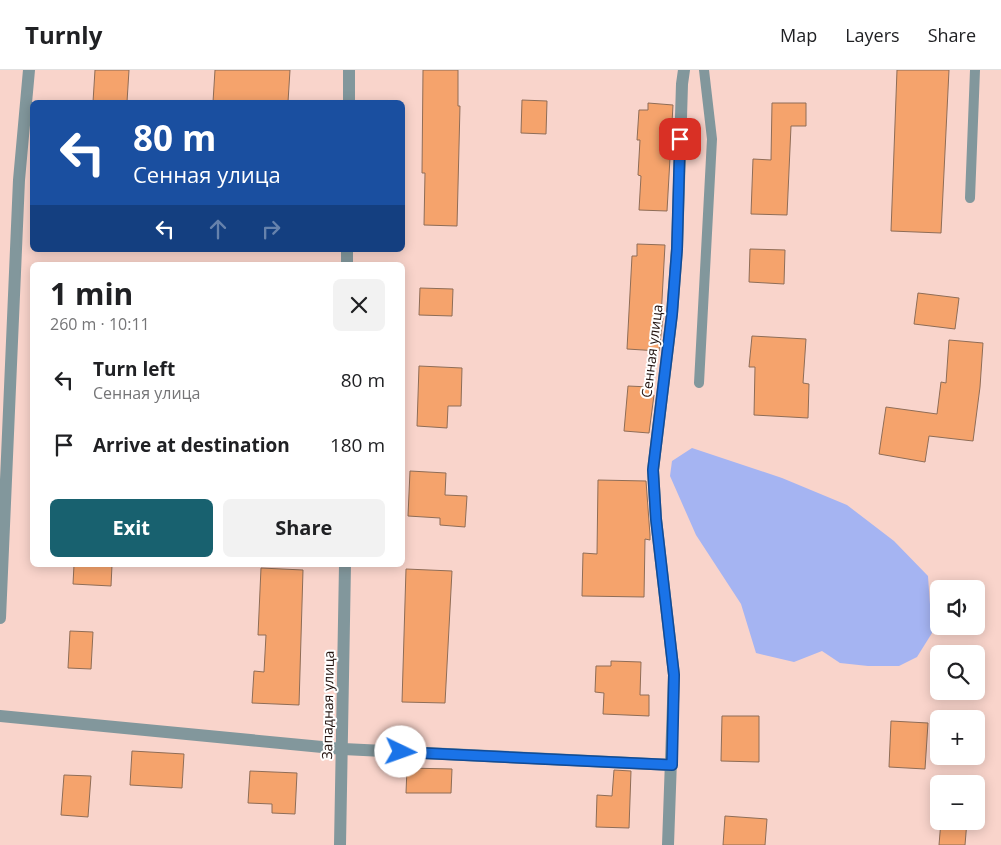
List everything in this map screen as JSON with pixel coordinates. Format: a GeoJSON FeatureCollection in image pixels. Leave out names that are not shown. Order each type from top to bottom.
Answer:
{"type":"FeatureCollection","features":[{"type":"Feature","properties":{"kind":"street"},"geometry":{"type":"LineString","coordinates":[[0,618],[19,180],[29,70]]}},
{"type":"Feature","properties":{"kind":"street"},"geometry":{"type":"LineString","coordinates":[[349,70],[349,100]]}},
{"type":"Feature","properties":{"kind":"street","name":"Сенная улица"},"geometry":{"type":"LineString","coordinates":[[668,845],[674,675],[656,519],[653,470],[672,314],[677,249],[684,70]]}},
{"type":"Feature","properties":{"kind":"street","name":"Западная улица"},"geometry":{"type":"LineString","coordinates":[[340,845],[343,748],[344,567]]}},
{"type":"Feature","properties":{"kind":"street"},"geometry":{"type":"LineString","coordinates":[[0,716],[343,748],[672,765]]}},
{"type":"Feature","properties":{"kind":"lane"},"geometry":{"type":"LineString","coordinates":[[699,383],[712,139],[704,70]]}},
{"type":"Feature","properties":{"kind":"lane"},"geometry":{"type":"LineString","coordinates":[[970,198],[975,70]]}},
{"type":"Feature","properties":{"kind":"water"},"geometry":{"type":"Polygon","coordinates":[[[692,448],[782,478],[847,505],[894,541],[928,576],[931,635],[917,657],[899,666],[868,666],[840,663],[822,651],[794,662],[756,653],[741,604],[696,535],[670,476],[672,461],[692,448]]]}},
{"type":"Feature","properties":{"kind":"building"},"geometry":{"type":"Polygon","coordinates":[[[95,70],[129,70],[127,100],[93,100],[95,70]]]}},
{"type":"Feature","properties":{"kind":"building"},"geometry":{"type":"Polygon","coordinates":[[[215,70],[290,70],[288,100],[213,100],[215,70]]]}},
{"type":"Feature","properties":{"kind":"building"},"geometry":{"type":"Polygon","coordinates":[[[423,70],[458,70],[458,106],[460,106],[457,226],[424,225],[425,173],[422,173],[423,70]]]}},
{"type":"Feature","properties":{"kind":"building"},"geometry":{"type":"Polygon","coordinates":[[[897,70],[949,70],[941,233],[891,231],[897,70]]]}},
{"type":"Feature","properties":{"kind":"building"},"geometry":{"type":"Polygon","coordinates":[[[522,100],[547,101],[546,134],[521,133],[522,100]]]}},
{"type":"Feature","properties":{"kind":"building"},"geometry":{"type":"Polygon","coordinates":[[[648,103],[673,105],[667,211],[639,210],[641,176],[638,175],[640,140],[637,140],[639,110],[648,110],[648,103]]]}},
{"type":"Feature","properties":{"kind":"building"},"geometry":{"type":"Polygon","coordinates":[[[772,103],[806,103],[806,126],[791,126],[787,215],[751,214],[753,159],[771,160],[772,103]]]}},
{"type":"Feature","properties":{"kind":"building"},"geometry":{"type":"Polygon","coordinates":[[[637,244],[665,245],[661,318],[663,318],[659,351],[627,349],[632,256],[637,256],[637,244]]]}},
{"type":"Feature","properties":{"kind":"building"},"geometry":{"type":"Polygon","coordinates":[[[750,249],[785,250],[784,284],[749,282],[750,249]]]}},
{"type":"Feature","properties":{"kind":"building"},"geometry":{"type":"Polygon","coordinates":[[[420,288],[453,289],[452,316],[419,315],[420,288]]]}},
{"type":"Feature","properties":{"kind":"building"},"geometry":{"type":"Polygon","coordinates":[[[918,293],[959,298],[955,329],[914,324],[918,293]]]}},
{"type":"Feature","properties":{"kind":"building"},"geometry":{"type":"Polygon","coordinates":[[[752,336],[806,339],[803,383],[809,384],[808,418],[754,415],[755,367],[749,367],[752,336]]]}},
{"type":"Feature","properties":{"kind":"building"},"geometry":{"type":"Polygon","coordinates":[[[949,340],[983,343],[973,441],[929,436],[925,462],[879,454],[886,407],[937,414],[941,382],[946,383],[949,340]]]}},
{"type":"Feature","properties":{"kind":"building"},"geometry":{"type":"Polygon","coordinates":[[[419,366],[462,368],[461,406],[448,406],[447,428],[417,426],[419,366]]]}},
{"type":"Feature","properties":{"kind":"building"},"geometry":{"type":"Polygon","coordinates":[[[628,386],[650,387],[649,394],[654,395],[649,433],[624,431],[628,386]]]}},
{"type":"Feature","properties":{"kind":"building"},"geometry":{"type":"Polygon","coordinates":[[[410,471],[446,473],[445,495],[467,496],[465,527],[440,525],[440,518],[408,516],[410,471]]]}},
{"type":"Feature","properties":{"kind":"building"},"geometry":{"type":"Polygon","coordinates":[[[598,480],[646,481],[650,540],[645,539],[644,597],[582,596],[583,553],[597,554],[598,480]]]}},
{"type":"Feature","properties":{"kind":"building"},"geometry":{"type":"Polygon","coordinates":[[[74,567],[112,567],[111,586],[73,584],[74,567]]]}},
{"type":"Feature","properties":{"kind":"building"},"geometry":{"type":"Polygon","coordinates":[[[261,568],[303,570],[299,705],[252,703],[254,671],[264,672],[266,635],[258,635],[261,568]]]}},
{"type":"Feature","properties":{"kind":"building"},"geometry":{"type":"Polygon","coordinates":[[[406,569],[452,571],[445,703],[402,702],[406,569]]]}},
{"type":"Feature","properties":{"kind":"building"},"geometry":{"type":"Polygon","coordinates":[[[70,631],[93,632],[91,669],[68,668],[70,631]]]}},
{"type":"Feature","properties":{"kind":"building"},"geometry":{"type":"Polygon","coordinates":[[[611,661],[641,662],[640,695],[649,695],[649,716],[603,714],[604,693],[595,692],[596,666],[611,666],[611,661]]]}},
{"type":"Feature","properties":{"kind":"building"},"geometry":{"type":"Polygon","coordinates":[[[722,716],[759,716],[759,762],[721,761],[722,716]]]}},
{"type":"Feature","properties":{"kind":"building"},"geometry":{"type":"Polygon","coordinates":[[[891,721],[928,723],[925,769],[889,767],[891,721]]]}},
{"type":"Feature","properties":{"kind":"building"},"geometry":{"type":"Polygon","coordinates":[[[132,751],[184,754],[182,788],[130,785],[132,751]]]}},
{"type":"Feature","properties":{"kind":"building"},"geometry":{"type":"Polygon","coordinates":[[[407,768],[452,769],[451,793],[406,793],[407,768]]]}},
{"type":"Feature","properties":{"kind":"building"},"geometry":{"type":"Polygon","coordinates":[[[614,770],[631,771],[629,828],[596,827],[597,795],[612,796],[614,770]]]}},
{"type":"Feature","properties":{"kind":"building"},"geometry":{"type":"Polygon","coordinates":[[[250,771],[297,773],[295,814],[272,813],[272,804],[248,803],[250,771]]]}},
{"type":"Feature","properties":{"kind":"building"},"geometry":{"type":"Polygon","coordinates":[[[64,775],[91,776],[88,817],[61,815],[64,775]]]}},
{"type":"Feature","properties":{"kind":"building"},"geometry":{"type":"Polygon","coordinates":[[[725,816],[767,819],[765,845],[723,845],[725,816]]]}},
{"type":"Feature","properties":{"kind":"building"},"geometry":{"type":"Polygon","coordinates":[[[940,830],[966,830],[965,845],[939,845],[940,830]]]}},
{"type":"Feature","properties":{"kind":"route"},"geometry":{"type":"LineString","coordinates":[[401,752],[672,765],[674,675],[656,519],[653,470],[672,314],[677,249],[680,139]]}}]}
